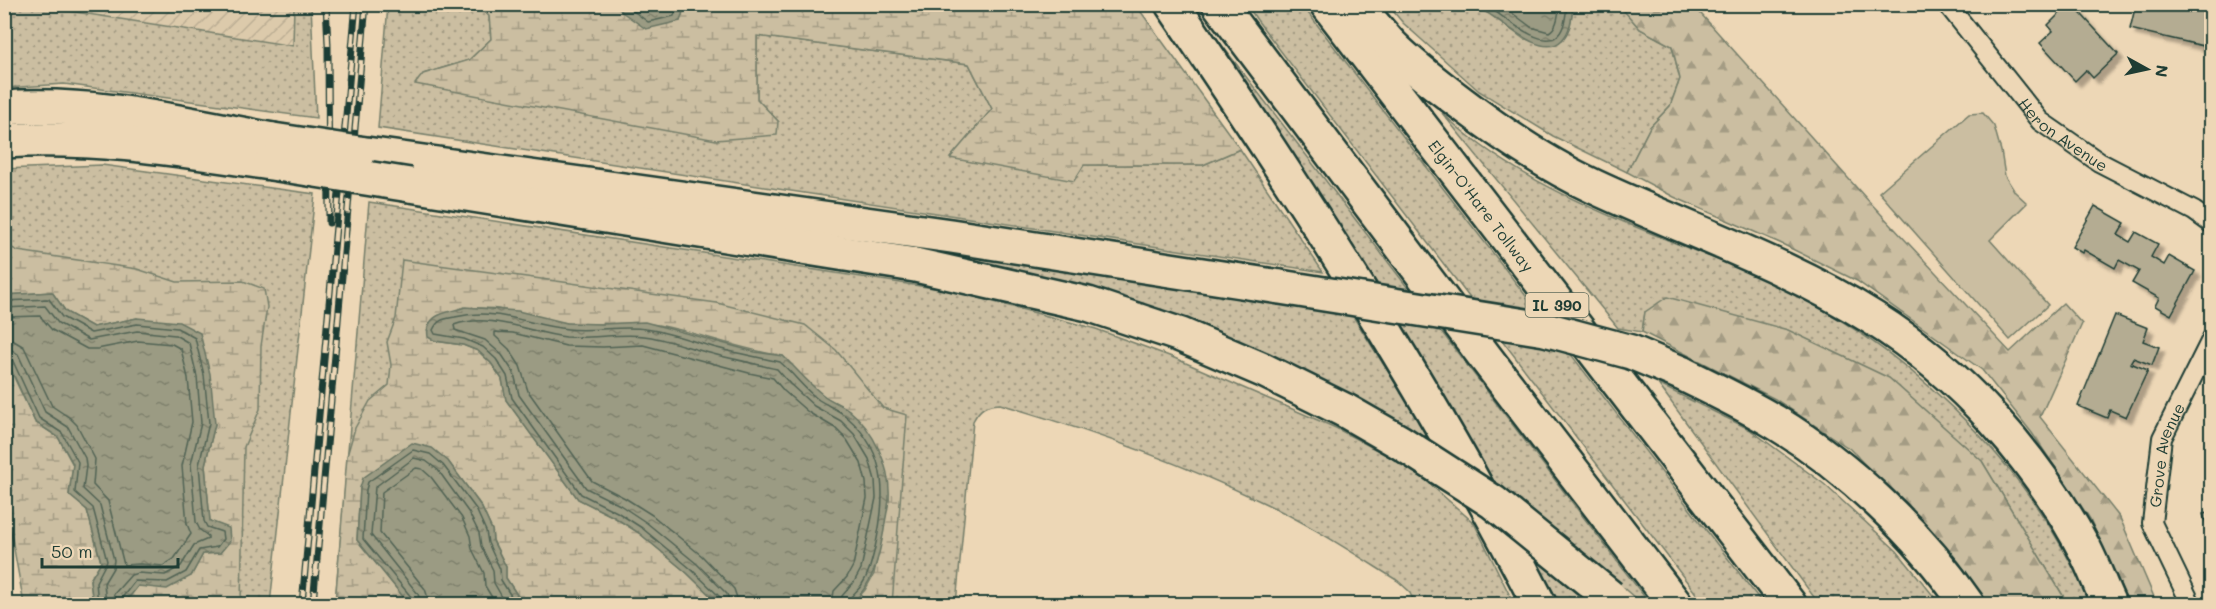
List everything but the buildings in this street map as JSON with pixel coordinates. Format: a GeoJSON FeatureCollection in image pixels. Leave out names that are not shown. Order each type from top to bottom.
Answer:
{"type":"FeatureCollection","features":[{"type":"Feature","properties":{"kind":"highway"},"geometry":{"type":"LineString","coordinates":[[1172,4],[1359,288],[1430,404],[1539,604]]}},
{"type":"Feature","properties":{"kind":"highway"},"geometry":{"type":"LineString","coordinates":[[1219,4],[1485,357],[1675,604]]}},
{"type":"Feature","properties":{"kind":"highway","name":"Elgin-O'Hare Tollway"},"geometry":{"type":"LineString","coordinates":[[1327,4],[1789,604]]}},
{"type":"Feature","properties":{"kind":"highway"},"geometry":{"type":"LineString","coordinates":[[1356,4],[1393,46],[1433,82],[1486,122],[1543,160],[1593,186],[1817,286],[1876,319],[1921,352],[1965,390],[2005,432],[2039,476],[2085,550],[2109,604]]}},
{"type":"Feature","properties":{"kind":"highway"},"geometry":{"type":"LineString","coordinates":[[4,108],[56,108],[115,112],[272,151],[411,173],[915,265],[1088,304],[1181,334],[1263,370],[1346,411],[1400,442],[1493,502],[1614,601]]}},
{"type":"Feature","properties":{"kind":"highway"},"geometry":{"type":"LineString","coordinates":[[4,141],[48,139],[111,141],[272,151]]}},
{"type":"Feature","properties":{"kind":"highway"},"geometry":{"type":"LineString","coordinates":[[411,173],[951,236],[1545,329],[1630,352],[1735,399],[1777,423],[1820,453],[1902,524],[1933,558],[1967,604]]}},
{"type":"Feature","properties":{"kind":"street","name":"Heron Avenue"},"geometry":{"type":"LineString","coordinates":[[1947,4],[2040,121],[2099,162],[2194,211],[2211,224]]}},
{"type":"Feature","properties":{"kind":"street","name":"Grove Avenue"},"geometry":{"type":"LineString","coordinates":[[2191,604],[2152,523],[2162,438],[2211,338]]}},
{"type":"Feature","properties":{"kind":"shaded area"},"geometry":{"type":"Polygon","coordinates":[[[4,5],[294,5],[294,46],[56,9],[4,5]]]}},
{"type":"Feature","properties":{"kind":"green space"},"geometry":{"type":"Polygon","coordinates":[[[685,4],[1136,5],[1240,149],[1203,165],[1084,165],[1074,181],[950,158],[992,109],[969,64],[757,36],[757,99],[778,121],[777,135],[716,140],[415,84],[423,74],[469,60],[491,39],[489,16],[478,5],[617,5],[622,12],[680,21],[685,4]]]}},
{"type":"Feature","properties":{"kind":"green space"},"geometry":{"type":"Polygon","coordinates":[[[5,5],[56,9],[293,46],[294,5],[311,5],[316,118],[64,84],[5,88],[5,5]]]}},
{"type":"Feature","properties":{"kind":"green space"},"geometry":{"type":"Polygon","coordinates":[[[388,5],[478,5],[489,16],[491,39],[469,60],[423,74],[778,121],[757,99],[757,36],[969,64],[992,109],[951,157],[1084,165],[1203,165],[1240,149],[1323,272],[378,128],[388,5]]]}},
{"type":"Feature","properties":{"kind":"green space"},"geometry":{"type":"Polygon","coordinates":[[[1247,5],[1302,5],[1763,604],[1704,604],[1247,5]]]}},
{"type":"Feature","properties":{"kind":"green space"},"geometry":{"type":"Polygon","coordinates":[[[1388,5],[1472,5],[1491,15],[1524,39],[1562,40],[1570,26],[1573,5],[1619,5],[1640,29],[1672,46],[1680,79],[1670,106],[1650,127],[1627,172],[1553,136],[1479,91],[1403,23],[1388,5]]]}},
{"type":"Feature","properties":{"kind":"green space"},"geometry":{"type":"Polygon","coordinates":[[[1619,5],[1693,5],[1864,196],[2010,352],[2063,303],[2082,324],[2040,417],[2120,518],[2157,604],[2129,604],[2090,519],[2032,433],[1982,370],[1857,281],[1780,243],[1674,197],[1627,172],[1650,127],[1670,106],[1680,79],[1672,46],[1640,29],[1619,5]]]}},
{"type":"Feature","properties":{"kind":"green space"},"geometry":{"type":"Polygon","coordinates":[[[1208,27],[1650,604],[1642,604],[1487,479],[1208,27]]]}},
{"type":"Feature","properties":{"kind":"green space"},"geometry":{"type":"Polygon","coordinates":[[[1442,113],[1475,141],[1511,166],[1550,188],[1631,225],[1754,275],[1807,301],[1859,332],[1908,368],[1953,408],[1995,453],[2032,500],[2064,551],[2090,604],[2068,604],[1982,461],[1645,312],[1642,332],[1618,328],[1442,113]]]}},
{"type":"Feature","properties":{"kind":"green space"},"geometry":{"type":"Polygon","coordinates":[[[1983,113],[1994,126],[2005,176],[2015,192],[2027,203],[1990,240],[2048,305],[2010,340],[1879,192],[1969,114],[1983,113]]]}},
{"type":"Feature","properties":{"kind":"green space"},"geometry":{"type":"Polygon","coordinates":[[[102,165],[315,194],[270,604],[124,604],[52,292],[5,295],[4,169],[102,165]]]}},
{"type":"Feature","properties":{"kind":"green space"},"geometry":{"type":"Polygon","coordinates":[[[369,202],[953,291],[1096,329],[1172,357],[1336,428],[1414,470],[1474,523],[1514,604],[1415,604],[1409,591],[1398,581],[1295,519],[1229,486],[1066,424],[1000,404],[984,408],[973,421],[956,604],[335,604],[369,202]]]}},
{"type":"Feature","properties":{"kind":"green space"},"geometry":{"type":"Polygon","coordinates":[[[4,244],[18,251],[137,269],[177,282],[243,281],[264,289],[267,307],[261,346],[260,409],[244,447],[241,604],[124,604],[138,586],[191,576],[203,554],[220,553],[210,522],[205,465],[215,424],[137,318],[93,327],[66,312],[52,292],[5,295],[4,244]]]}},
{"type":"Feature","properties":{"kind":"green space"},"geometry":{"type":"Polygon","coordinates":[[[943,247],[1351,313],[1434,444],[1333,386],[1238,342],[1153,310],[1031,273],[942,255],[943,247]]]}},
{"type":"Feature","properties":{"kind":"green space"},"geometry":{"type":"Polygon","coordinates":[[[402,260],[717,303],[805,325],[836,350],[883,408],[907,415],[892,604],[852,604],[865,590],[874,574],[889,499],[849,410],[823,396],[799,375],[783,356],[751,350],[658,325],[567,323],[511,311],[469,308],[441,314],[434,318],[427,330],[435,341],[463,345],[478,351],[491,363],[502,379],[506,400],[578,499],[614,517],[639,533],[687,573],[719,604],[523,604],[506,578],[506,567],[481,506],[448,461],[360,488],[357,540],[409,604],[335,604],[347,456],[355,428],[370,401],[389,385],[391,365],[387,342],[396,318],[402,260]]]}},
{"type":"Feature","properties":{"kind":"green space"},"geometry":{"type":"Polygon","coordinates":[[[1667,297],[1788,330],[1889,378],[1982,461],[2068,604],[1987,604],[1959,562],[1850,449],[1775,399],[1642,332],[1645,312],[1667,297]]]}},
{"type":"Feature","properties":{"kind":"green space"},"geometry":{"type":"Polygon","coordinates":[[[4,356],[35,422],[58,437],[73,465],[69,495],[87,510],[101,562],[90,580],[93,604],[24,604],[5,500],[4,356]]]}},
{"type":"Feature","properties":{"kind":"green space"},"geometry":{"type":"Polygon","coordinates":[[[1658,384],[1749,429],[1824,484],[1897,551],[1940,604],[1819,604],[1658,384]]]}},
{"type":"Feature","properties":{"kind":"green space"},"geometry":{"type":"Polygon","coordinates":[[[1532,556],[1589,604],[1560,604],[1532,556]]]}},
{"type":"Feature","properties":{"kind":"water"},"geometry":{"type":"Polygon","coordinates":[[[617,5],[685,5],[680,21],[646,29],[622,12],[617,5]]]}},
{"type":"Feature","properties":{"kind":"water"},"geometry":{"type":"Polygon","coordinates":[[[1472,5],[1573,5],[1565,36],[1554,45],[1546,46],[1526,39],[1472,5]]]}},
{"type":"Feature","properties":{"kind":"water"},"geometry":{"type":"Polygon","coordinates":[[[52,292],[66,312],[93,327],[137,318],[179,322],[200,333],[210,374],[215,424],[205,465],[210,521],[229,528],[230,541],[220,553],[203,554],[191,576],[167,589],[138,586],[124,604],[93,604],[90,580],[101,562],[87,510],[69,495],[73,464],[58,437],[35,422],[5,356],[5,295],[52,292]]]}},
{"type":"Feature","properties":{"kind":"water"},"geometry":{"type":"Polygon","coordinates":[[[465,307],[518,311],[567,323],[645,322],[755,352],[783,356],[811,385],[858,418],[873,439],[884,462],[889,499],[880,551],[865,587],[852,604],[719,604],[687,573],[639,533],[614,517],[578,499],[506,400],[502,379],[491,363],[478,351],[463,345],[435,341],[428,337],[428,329],[433,319],[465,307]]]}},
{"type":"Feature","properties":{"kind":"water"},"geometry":{"type":"Polygon","coordinates":[[[412,443],[432,448],[448,461],[481,506],[492,530],[493,541],[506,567],[506,578],[523,604],[409,604],[357,540],[360,488],[363,478],[412,443]]]}},
{"type":"Feature","properties":{"kind":"railway"},"geometry":{"type":"LineString","coordinates":[[326,4],[329,223]]}},
{"type":"Feature","properties":{"kind":"railway"},"geometry":{"type":"LineString","coordinates":[[302,604],[356,4]]}},
{"type":"Feature","properties":{"kind":"railway"},"geometry":{"type":"LineString","coordinates":[[313,604],[366,4]]}}]}
